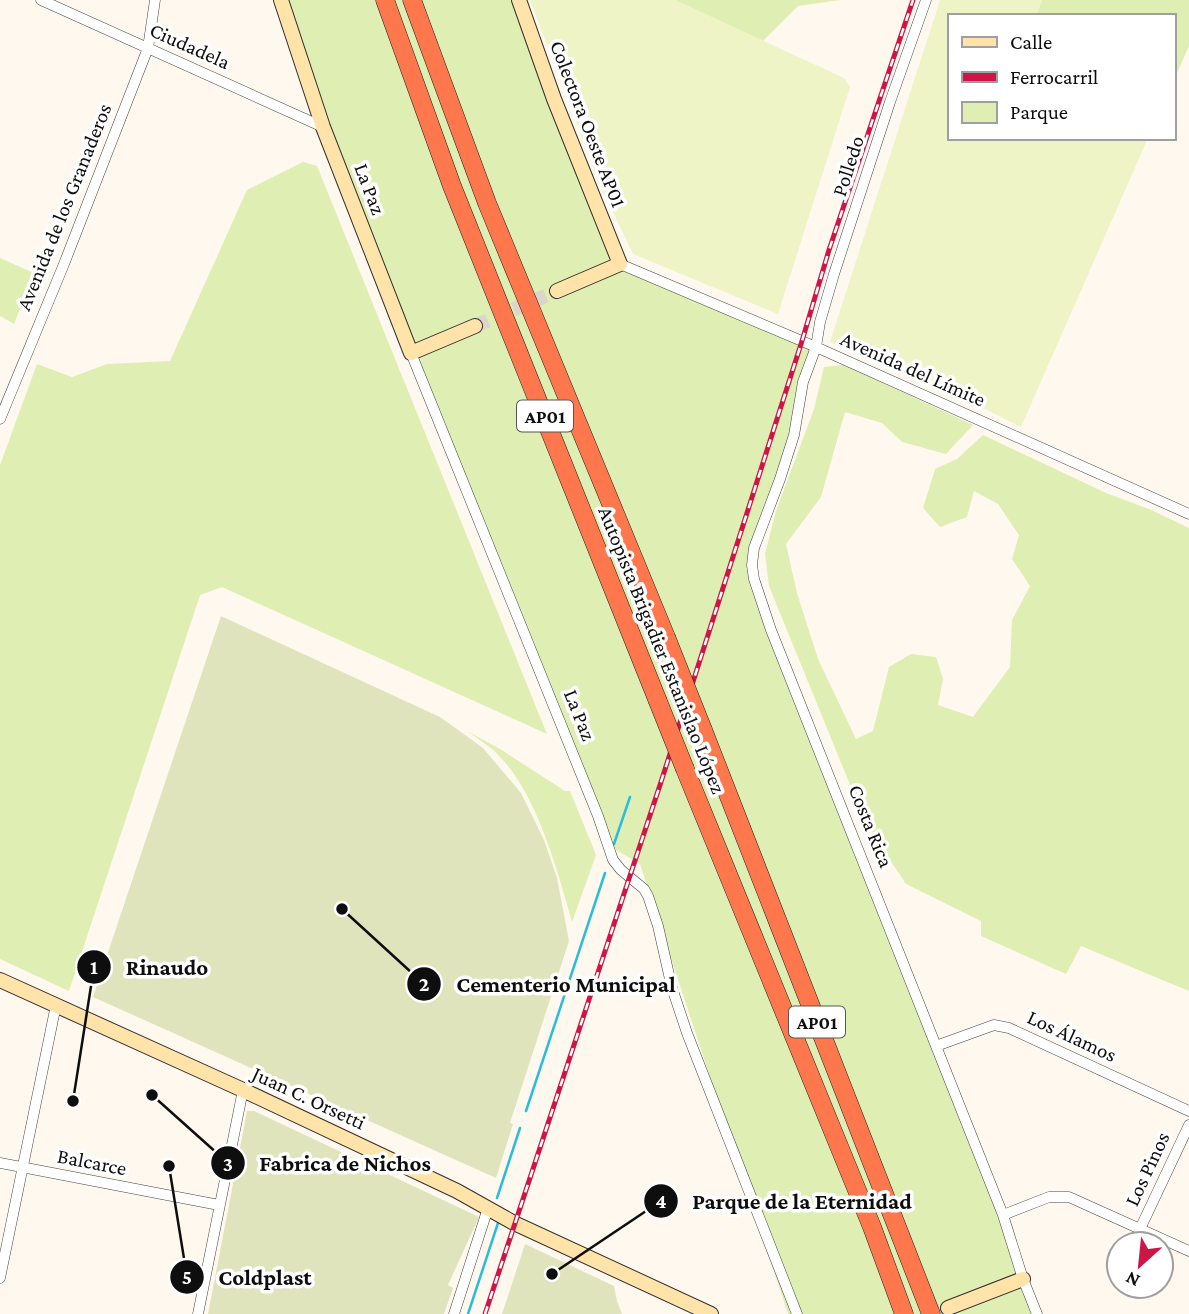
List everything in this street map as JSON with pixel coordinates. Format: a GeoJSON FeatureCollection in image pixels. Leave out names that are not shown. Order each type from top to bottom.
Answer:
{"type":"FeatureCollection","features":[{"type":"Feature","properties":{"kind":"highway","name":"Autopista Brigadier Estanislao López"},"geometry":{"type":"LineString","coordinates":[[384,0],[452,186],[872,1227],[904,1314]]}},
{"type":"Feature","properties":{"kind":"highway","name":"Autopista Brigadier Estanislao López"},"geometry":{"type":"LineString","coordinates":[[412,0],[487,202],[667,636],[939,1311]]}},
{"type":"Feature","properties":{"kind":"street","name":"Ciudadela"},"geometry":{"type":"LineString","coordinates":[[41,0],[323,127]]}},
{"type":"Feature","properties":{"kind":"street","name":"Avenida de los Granaderos"},"geometry":{"type":"LineString","coordinates":[[0,419],[148,48],[155,0]]}},
{"type":"Feature","properties":{"kind":"street","name":"La Paz"},"geometry":{"type":"LineString","coordinates":[[281,0],[323,127],[598,816],[613,860],[648,896],[672,988],[687,1033],[797,1314]]}},
{"type":"Feature","properties":{"kind":"street","name":"Colectora Oeste AP01"},"geometry":{"type":"LineString","coordinates":[[519,0],[554,99],[620,264]]}},
{"type":"Feature","properties":{"kind":"street","name":"Polledo"},"geometry":{"type":"LineString","coordinates":[[816,347],[820,322],[863,184],[926,0]]}},
{"type":"Feature","properties":{"kind":"street"},"geometry":{"type":"LineString","coordinates":[[557,291],[620,264]]}},
{"type":"Feature","properties":{"kind":"street","name":"Avenida del Límite"},"geometry":{"type":"LineString","coordinates":[[620,264],[816,347],[1189,514]]}},
{"type":"Feature","properties":{"kind":"street"},"geometry":{"type":"LineString","coordinates":[[411,353],[475,326]]}},
{"type":"Feature","properties":{"kind":"street","name":"Costa Rica"},"geometry":{"type":"LineString","coordinates":[[816,347],[803,382],[794,435],[754,548],[754,579],[1003,1215],[1037,1314]]}},
{"type":"Feature","properties":{"kind":"street","name":"Juan C. Orsetti"},"geometry":{"type":"LineString","coordinates":[[0,980],[243,1090],[457,1191],[514,1223],[711,1314]]}},
{"type":"Feature","properties":{"kind":"street"},"geometry":{"type":"LineString","coordinates":[[0,990],[33,995]]}},
{"type":"Feature","properties":{"kind":"street"},"geometry":{"type":"LineString","coordinates":[[0,1278],[56,1005]]}},
{"type":"Feature","properties":{"kind":"street","name":"Los Álamos"},"geometry":{"type":"LineString","coordinates":[[936,1046],[994,1025],[1009,1028],[1189,1111]]}},
{"type":"Feature","properties":{"kind":"street"},"geometry":{"type":"LineString","coordinates":[[198,1314],[243,1090]]}},
{"type":"Feature","properties":{"kind":"street","name":"Los Pinos"},"geometry":{"type":"LineString","coordinates":[[1140,1229],[1189,1125]]}},
{"type":"Feature","properties":{"kind":"street","name":"Balcarce"},"geometry":{"type":"LineString","coordinates":[[0,1163],[219,1205]]}},
{"type":"Feature","properties":{"kind":"street"},"geometry":{"type":"LineString","coordinates":[[1003,1215],[1049,1197],[1069,1197],[1189,1251]]}},
{"type":"Feature","properties":{"kind":"street"},"geometry":{"type":"LineString","coordinates":[[454,1314],[488,1208]]}},
{"type":"Feature","properties":{"kind":"street"},"geometry":{"type":"LineString","coordinates":[[939,1311],[1023,1279]]}},
{"type":"Feature","properties":{"kind":"green space"},"geometry":{"type":"Polygon","coordinates":[[[281,0],[519,0],[620,263],[816,347],[754,548],[754,579],[1037,1314],[788,1314],[640,864],[616,850],[598,816],[506,588],[281,0]]]}},
{"type":"Feature","properties":{"kind":"green space"},"geometry":{"type":"Polygon","coordinates":[[[530,0],[675,0],[844,78],[850,87],[778,314],[633,254],[600,185],[530,0]]]}},
{"type":"Feature","properties":{"kind":"green space"},"geometry":{"type":"Polygon","coordinates":[[[675,0],[840,0],[798,6],[763,41],[675,0]]]}},
{"type":"Feature","properties":{"kind":"green space"},"geometry":{"type":"Polygon","coordinates":[[[940,0],[1042,0],[1037,14],[948,14],[948,140],[1147,140],[1021,427],[830,342],[940,0]]]}},
{"type":"Feature","properties":{"kind":"green space"},"geometry":{"type":"Polygon","coordinates":[[[1042,0],[1189,0],[1189,46],[1175,78],[1175,14],[1037,14],[1042,0]]]}},
{"type":"Feature","properties":{"kind":"green space"},"geometry":{"type":"Polygon","coordinates":[[[303,162],[317,166],[547,734],[222,587],[200,595],[69,991],[0,959],[0,465],[37,364],[72,377],[107,364],[170,361],[247,190],[303,162]]]}},
{"type":"Feature","properties":{"kind":"green space"},"geometry":{"type":"Polygon","coordinates":[[[0,258],[34,273],[14,324],[0,316],[0,258]]]}},
{"type":"Feature","properties":{"kind":"green space"},"geometry":{"type":"Polygon","coordinates":[[[844,365],[973,425],[946,454],[902,442],[882,423],[845,412],[821,497],[786,544],[797,593],[818,659],[856,739],[873,731],[889,667],[911,654],[936,657],[943,679],[938,705],[973,717],[1010,667],[1012,620],[1030,586],[1012,559],[1019,535],[998,504],[974,491],[967,517],[940,527],[923,508],[935,469],[957,459],[983,435],[1106,493],[1189,528],[1189,991],[1081,946],[1066,974],[981,936],[981,921],[906,884],[866,824],[769,586],[765,554],[776,511],[814,409],[824,367],[844,365]]]}},
{"type":"Feature","properties":{"kind":"green space"},"geometry":{"type":"Polygon","coordinates":[[[221,616],[440,717],[483,748],[521,793],[544,840],[557,878],[569,941],[510,1123],[513,1124],[496,1178],[93,997],[221,616]]]}},
{"type":"Feature","properties":{"kind":"green space"},"geometry":{"type":"Polygon","coordinates":[[[467,731],[565,791],[570,791],[596,855],[572,922],[545,835],[525,792],[497,754],[467,731]]]}},
{"type":"Feature","properties":{"kind":"green space"},"geometry":{"type":"Polygon","coordinates":[[[247,1111],[254,1111],[479,1217],[448,1285],[453,1288],[444,1314],[208,1314],[247,1111]]]}},
{"type":"Feature","properties":{"kind":"green space"},"geometry":{"type":"Polygon","coordinates":[[[525,1244],[614,1286],[622,1314],[502,1314],[525,1244]]]}},
{"type":"Feature","properties":{"kind":"waterway"},"geometry":{"type":"LineString","coordinates":[[614,844],[630,797]]}},
{"type":"Feature","properties":{"kind":"waterway"},"geometry":{"type":"LineString","coordinates":[[526,1111],[605,873]]}},
{"type":"Feature","properties":{"kind":"waterway"},"geometry":{"type":"LineString","coordinates":[[497,1198],[520,1128]]}},
{"type":"Feature","properties":{"kind":"waterway"},"geometry":{"type":"LineString","coordinates":[[468,1314],[498,1223]]}},
{"type":"Feature","properties":{"kind":"tunnel"},"geometry":{"type":"LineString","coordinates":[[475,326],[557,291]]}},
{"type":"Feature","properties":{"kind":"railway"},"geometry":{"type":"LineString","coordinates":[[485,1314],[660,785],[829,250],[913,0]]}},
{"type":"Feature","properties":{"kind":"place","name":"Cementerio Municipal"},"geometry":{"type":"Point","coordinates":[342,909]}},
{"type":"Feature","properties":{"kind":"place","name":"Fabrica de Nichos"},"geometry":{"type":"Point","coordinates":[152,1095]}},
{"type":"Feature","properties":{"kind":"place","name":"Rinaudo"},"geometry":{"type":"Point","coordinates":[73,1101]}},
{"type":"Feature","properties":{"kind":"place","name":"Coldplast"},"geometry":{"type":"Point","coordinates":[169,1166]}},
{"type":"Feature","properties":{"kind":"place","name":"Parque de la Eternidad"},"geometry":{"type":"Point","coordinates":[552,1274]}}]}
